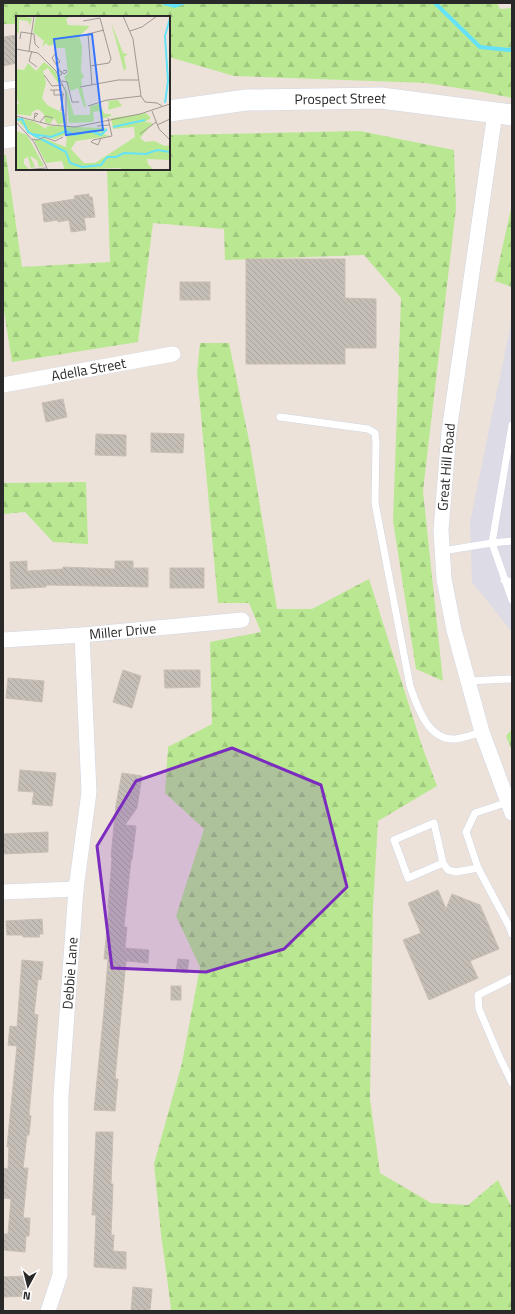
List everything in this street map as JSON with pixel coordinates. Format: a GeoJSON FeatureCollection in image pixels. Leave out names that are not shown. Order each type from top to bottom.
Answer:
{"type":"FeatureCollection","features":[{"type":"Feature","properties":{"kind":"main road","name":"Prospect Street"},"geometry":{"type":"LineString","coordinates":[[170,111],[246,100],[381,98],[504,114]]}},
{"type":"Feature","properties":{"kind":"main road"},"geometry":{"type":"LineString","coordinates":[[3,138],[16,136]]}},
{"type":"Feature","properties":{"kind":"street","name":"Great Hill Road"},"geometry":{"type":"LineString","coordinates":[[504,114],[449,432],[442,509],[442,551],[444,579],[454,630],[467,681],[482,732],[510,808]]}},
{"type":"Feature","properties":{"kind":"street","name":"Adella Street"},"geometry":{"type":"LineString","coordinates":[[3,385],[173,354]]}},
{"type":"Feature","properties":{"kind":"street","name":"Miller Drive"},"geometry":{"type":"LineString","coordinates":[[3,640],[82,635],[242,620]]}},
{"type":"Feature","properties":{"kind":"street","name":"Debbie Lane"},"geometry":{"type":"LineString","coordinates":[[48,1311],[60,1275],[61,1096],[76,889],[89,792],[82,635]]}},
{"type":"Feature","properties":{"kind":"street"},"geometry":{"type":"LineString","coordinates":[[3,892],[76,889]]}},
{"type":"Feature","properties":{"kind":"lane"},"geometry":{"type":"LineString","coordinates":[[3,86],[16,84]]}},
{"type":"Feature","properties":{"kind":"lane"},"geometry":{"type":"LineString","coordinates":[[280,417],[368,429],[375,433],[375,503],[410,686],[417,706],[427,724],[441,737],[456,739],[482,732]]}},
{"type":"Feature","properties":{"kind":"lane"},"geometry":{"type":"LineString","coordinates":[[512,425],[492,543],[512,600]]}},
{"type":"Feature","properties":{"kind":"lane"},"geometry":{"type":"LineString","coordinates":[[442,551],[512,541]]}},
{"type":"Feature","properties":{"kind":"lane"},"geometry":{"type":"LineString","coordinates":[[504,580],[512,582]]}},
{"type":"Feature","properties":{"kind":"lane"},"geometry":{"type":"LineString","coordinates":[[467,681],[512,679]]}},
{"type":"Feature","properties":{"kind":"lane"},"geometry":{"type":"LineString","coordinates":[[510,808],[475,812],[466,832],[478,868],[512,934]]}},
{"type":"Feature","properties":{"kind":"lane"},"geometry":{"type":"LineString","coordinates":[[443,863],[408,878],[394,840],[434,824],[443,863],[448,870],[456,872],[478,868]]}},
{"type":"Feature","properties":{"kind":"lane"},"geometry":{"type":"LineString","coordinates":[[512,978],[478,995],[479,1009],[512,1083]]}},
{"type":"Feature","properties":{"kind":"highlighted area"},"geometry":{"type":"Polygon","coordinates":[[[232,748],[321,785],[347,887],[284,949],[206,972],[112,968],[97,846],[136,781],[232,748]]]}},
{"type":"Feature","properties":{"kind":"shaded area"},"geometry":{"type":"Polygon","coordinates":[[[512,318],[512,632],[472,582],[470,522],[512,318]]]}},
{"type":"Feature","properties":{"kind":"green space"},"geometry":{"type":"Polygon","coordinates":[[[3,3],[497,3],[500,9],[512,8],[512,98],[426,83],[234,76],[170,57],[170,16],[16,16],[16,24],[3,24],[3,3]]]}},
{"type":"Feature","properties":{"kind":"green space"},"geometry":{"type":"Polygon","coordinates":[[[360,131],[454,150],[456,208],[423,491],[443,681],[416,669],[393,521],[401,298],[364,255],[225,260],[224,229],[153,223],[138,342],[12,362],[3,304],[3,155],[6,155],[22,267],[110,262],[107,170],[170,170],[170,135],[360,131]]]}},
{"type":"Feature","properties":{"kind":"green space"},"geometry":{"type":"Polygon","coordinates":[[[512,204],[512,287],[495,281],[512,204]]]}},
{"type":"Feature","properties":{"kind":"green space"},"geometry":{"type":"Polygon","coordinates":[[[200,343],[229,343],[250,445],[277,609],[312,609],[369,579],[422,746],[437,786],[378,821],[373,907],[370,1099],[380,1173],[431,1203],[468,1205],[498,1180],[512,1208],[512,1311],[170,1311],[171,1308],[161,1234],[154,1164],[182,1063],[200,967],[176,916],[204,829],[165,793],[168,747],[212,724],[210,642],[261,632],[249,603],[218,603],[197,372],[200,343]]]}},
{"type":"Feature","properties":{"kind":"green space"},"geometry":{"type":"Polygon","coordinates":[[[86,482],[88,544],[53,542],[25,512],[3,514],[3,483],[86,482]]]}},
{"type":"Feature","properties":{"kind":"green space"},"geometry":{"type":"Polygon","coordinates":[[[512,729],[512,751],[506,736],[512,729]]]}},
{"type":"Feature","properties":{"kind":"building"},"geometry":{"type":"Polygon","coordinates":[[[16,35],[16,63],[3,66],[3,37],[16,35]]]}},
{"type":"Feature","properties":{"kind":"building"},"geometry":{"type":"Polygon","coordinates":[[[89,194],[89,197],[92,197],[95,217],[84,218],[86,230],[71,232],[69,220],[44,222],[42,204],[75,199],[74,196],[89,194]]]}},
{"type":"Feature","properties":{"kind":"building"},"geometry":{"type":"Polygon","coordinates":[[[246,259],[345,259],[345,298],[376,299],[376,348],[345,348],[345,364],[246,364],[246,259]]]}},
{"type":"Feature","properties":{"kind":"building"},"geometry":{"type":"Polygon","coordinates":[[[180,282],[210,282],[210,300],[180,300],[180,282]]]}},
{"type":"Feature","properties":{"kind":"building"},"geometry":{"type":"Polygon","coordinates":[[[63,399],[67,417],[46,422],[42,403],[63,399]]]}},
{"type":"Feature","properties":{"kind":"building"},"geometry":{"type":"Polygon","coordinates":[[[151,433],[184,434],[183,453],[151,452],[151,433]]]}},
{"type":"Feature","properties":{"kind":"building"},"geometry":{"type":"Polygon","coordinates":[[[96,434],[126,435],[126,456],[95,455],[96,434]]]}},
{"type":"Feature","properties":{"kind":"building"},"geometry":{"type":"Polygon","coordinates":[[[27,561],[27,571],[63,569],[63,567],[115,569],[115,561],[133,561],[133,568],[148,568],[148,587],[46,585],[46,587],[11,589],[10,562],[27,561]]]}},
{"type":"Feature","properties":{"kind":"building"},"geometry":{"type":"Polygon","coordinates":[[[170,568],[204,568],[204,588],[170,588],[170,568]]]}},
{"type":"Feature","properties":{"kind":"building"},"geometry":{"type":"Polygon","coordinates":[[[123,670],[141,676],[132,708],[113,702],[123,670]]]}},
{"type":"Feature","properties":{"kind":"building"},"geometry":{"type":"Polygon","coordinates":[[[164,670],[200,670],[200,687],[165,688],[164,670]]]}},
{"type":"Feature","properties":{"kind":"building"},"geometry":{"type":"Polygon","coordinates":[[[8,678],[44,681],[42,702],[6,698],[8,678]]]}},
{"type":"Feature","properties":{"kind":"building"},"geometry":{"type":"Polygon","coordinates":[[[20,770],[56,773],[52,806],[32,804],[34,792],[18,791],[20,770]]]}},
{"type":"Feature","properties":{"kind":"building"},"geometry":{"type":"Polygon","coordinates":[[[122,773],[142,776],[137,808],[125,825],[136,826],[124,927],[127,927],[125,948],[149,950],[148,963],[126,961],[115,1079],[118,1079],[115,1111],[94,1110],[108,959],[104,959],[109,908],[111,857],[116,805],[122,773]]]}},
{"type":"Feature","properties":{"kind":"building"},"geometry":{"type":"Polygon","coordinates":[[[48,832],[48,852],[3,854],[3,834],[48,832]]]}},
{"type":"Feature","properties":{"kind":"building"},"geometry":{"type":"Polygon","coordinates":[[[438,890],[446,909],[452,894],[480,905],[499,949],[470,961],[478,978],[429,1000],[403,940],[421,933],[408,903],[438,890]]]}},
{"type":"Feature","properties":{"kind":"building"},"geometry":{"type":"Polygon","coordinates":[[[42,919],[43,934],[39,934],[40,937],[7,935],[6,921],[42,919]]]}},
{"type":"Feature","properties":{"kind":"building"},"geometry":{"type":"Polygon","coordinates":[[[178,959],[189,960],[187,973],[176,971],[178,959]]]}},
{"type":"Feature","properties":{"kind":"building"},"geometry":{"type":"Polygon","coordinates":[[[22,960],[43,962],[41,980],[38,979],[34,1014],[38,1015],[29,1115],[31,1116],[23,1168],[28,1168],[23,1218],[30,1218],[29,1236],[26,1236],[25,1252],[3,1250],[3,1234],[8,1234],[11,1199],[3,1198],[3,1168],[8,1169],[9,1147],[7,1147],[17,1046],[8,1045],[10,1026],[17,1027],[22,960]]]}},
{"type":"Feature","properties":{"kind":"building"},"geometry":{"type":"Polygon","coordinates":[[[171,986],[181,986],[181,1000],[171,1000],[171,986]]]}},
{"type":"Feature","properties":{"kind":"building"},"geometry":{"type":"Polygon","coordinates":[[[96,1132],[113,1132],[111,1235],[114,1235],[113,1251],[126,1252],[126,1269],[94,1267],[96,1215],[92,1215],[96,1132]]]}},
{"type":"Feature","properties":{"kind":"building"},"geometry":{"type":"Polygon","coordinates":[[[27,1276],[28,1296],[3,1297],[3,1277],[27,1276]]]}},
{"type":"Feature","properties":{"kind":"building"},"geometry":{"type":"Polygon","coordinates":[[[133,1287],[152,1289],[150,1311],[131,1311],[133,1287]]]}},
{"type":"Feature","properties":{"kind":"waterway"},"geometry":{"type":"LineString","coordinates":[[164,3],[175,6],[183,3]]}},
{"type":"Feature","properties":{"kind":"waterway"},"geometry":{"type":"LineString","coordinates":[[435,3],[480,47],[512,49]]}}]}
